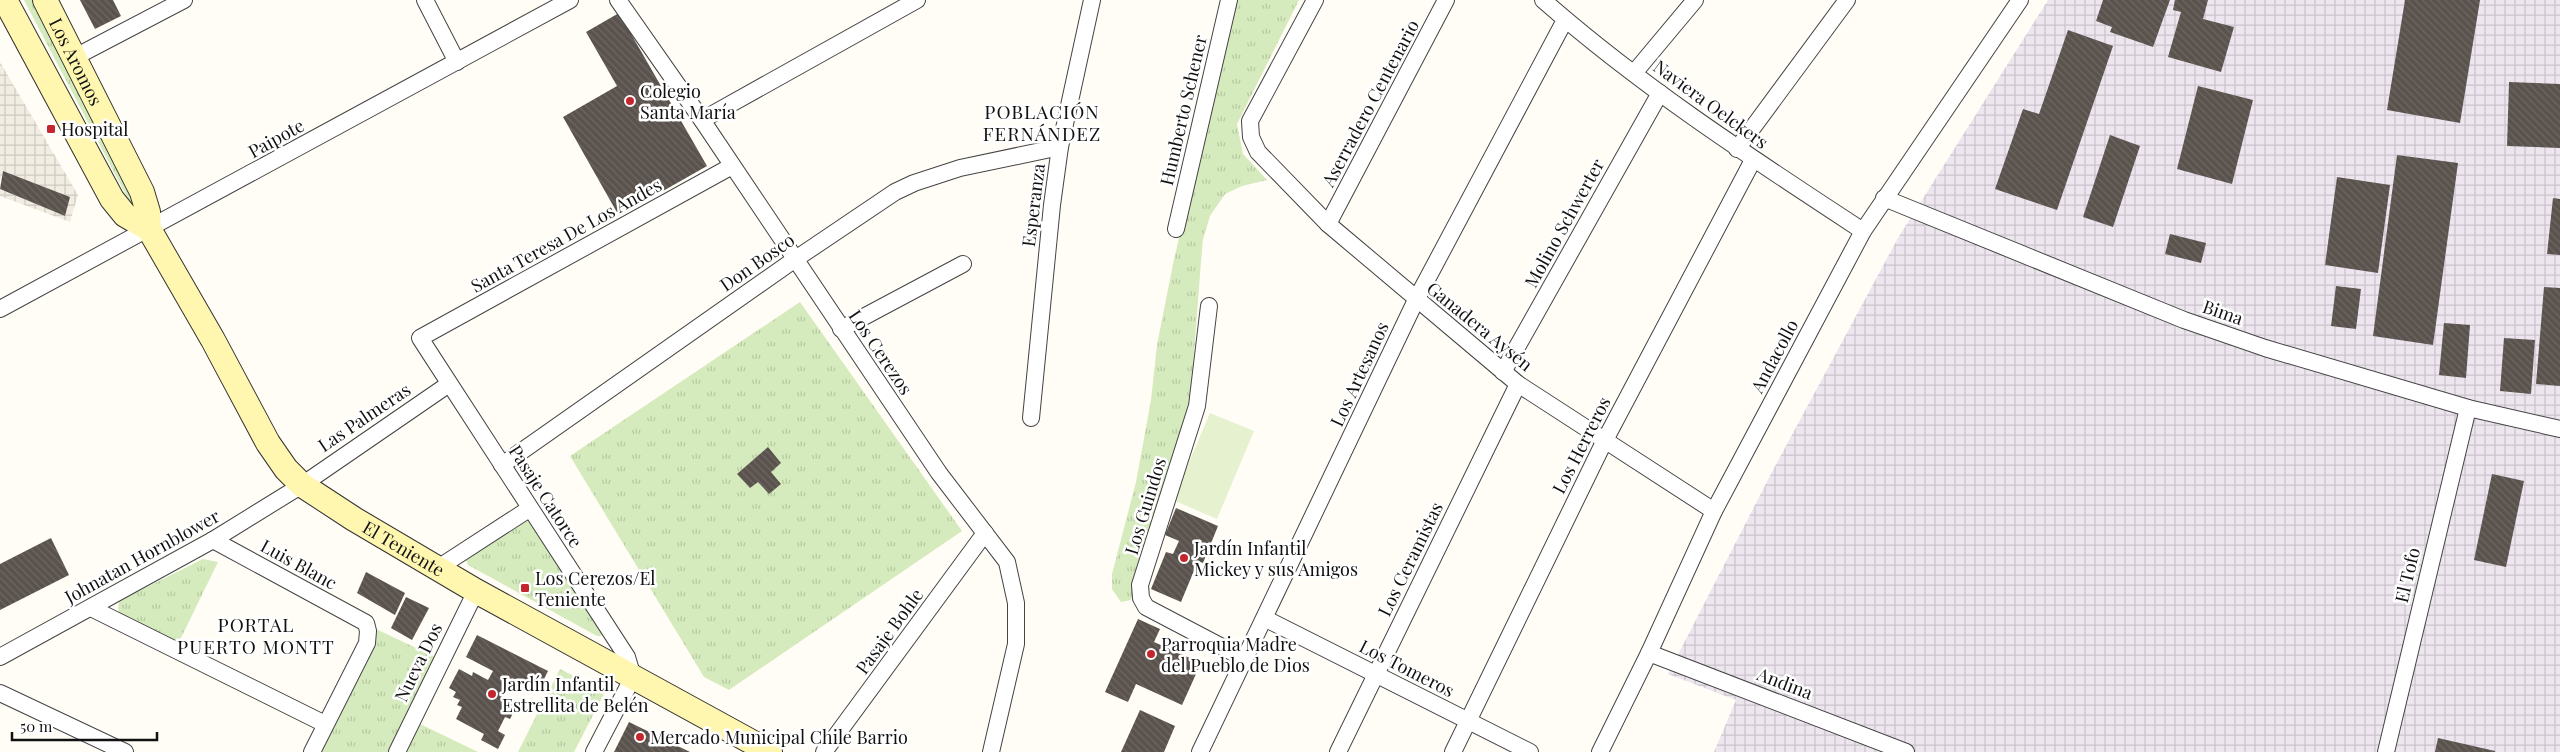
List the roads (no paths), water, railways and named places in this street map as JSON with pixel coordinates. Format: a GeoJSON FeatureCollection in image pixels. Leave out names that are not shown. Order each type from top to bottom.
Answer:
{"type":"FeatureCollection","features":[{"type":"Feature","properties":{"kind":"main road","name":"Los Aromos"},"geometry":{"type":"LineString","coordinates":[[5,0],[112,199],[124,215],[150,229]]}},
{"type":"Feature","properties":{"kind":"main road","name":"Los Aromos"},"geometry":{"type":"LineString","coordinates":[[45,0],[142,192],[148,212],[150,229]]}},
{"type":"Feature","properties":{"kind":"main road","name":"El Teniente"},"geometry":{"type":"LineString","coordinates":[[150,229],[213,340],[268,443],[286,469],[302,485],[354,519],[438,568],[633,677],[744,746],[770,752]]}},
{"type":"Feature","properties":{"kind":"street"},"geometry":{"type":"LineString","coordinates":[[75,57],[184,0]]}},
{"type":"Feature","properties":{"kind":"street"},"geometry":{"type":"LineString","coordinates":[[425,0],[457,62]]}},
{"type":"Feature","properties":{"kind":"street","name":"Paipote"},"geometry":{"type":"LineString","coordinates":[[0,308],[150,229],[570,0]]}},
{"type":"Feature","properties":{"kind":"street","name":"Los Cerezos"},"geometry":{"type":"LineString","coordinates":[[618,0],[702,120],[794,260],[939,473],[1007,562],[1013,581],[1017,623],[1016,644],[991,752]]}},
{"type":"Feature","properties":{"kind":"street"},"geometry":{"type":"LineString","coordinates":[[702,120],[917,0]]}},
{"type":"Feature","properties":{"kind":"street","name":"Esperanza"},"geometry":{"type":"LineString","coordinates":[[1031,418],[1052,205],[1060,147],[1092,0]]}},
{"type":"Feature","properties":{"kind":"street","name":"Humberto Schener"},"geometry":{"type":"LineString","coordinates":[[1176,229],[1228,0]]}},
{"type":"Feature","properties":{"kind":"street","name":"Ganadera Aysén"},"geometry":{"type":"LineString","coordinates":[[1315,0],[1250,121],[1251,136],[1258,152],[1328,224],[1518,384],[1604,442],[1714,511]]}},
{"type":"Feature","properties":{"kind":"street","name":"Aserradero Centenario"},"geometry":{"type":"LineString","coordinates":[[1328,224],[1446,0]]}},
{"type":"Feature","properties":{"kind":"street","name":"Naviera Oelckers"},"geometry":{"type":"LineString","coordinates":[[1543,0],[1565,20],[1660,93],[1737,149],[1863,231]]}},
{"type":"Feature","properties":{"kind":"street"},"geometry":{"type":"LineString","coordinates":[[1634,73],[1695,0]]}},
{"type":"Feature","properties":{"kind":"street"},"geometry":{"type":"LineString","coordinates":[[1737,149],[1847,0]]}},
{"type":"Feature","properties":{"kind":"street","name":"Andacollo"},"geometry":{"type":"LineString","coordinates":[[1600,752],[1649,653],[1714,511],[1863,231],[2020,0]]}},
{"type":"Feature","properties":{"kind":"street","name":"Los Artesanos"},"geometry":{"type":"LineString","coordinates":[[1200,752],[1266,619],[1416,300],[1565,20]]}},
{"type":"Feature","properties":{"kind":"street","name":"Molino Schwerter"},"geometry":{"type":"LineString","coordinates":[[1503,372],[1660,93]]}},
{"type":"Feature","properties":{"kind":"street","name":"Don Bosco"},"geometry":{"type":"LineString","coordinates":[[502,465],[794,260],[895,192],[914,182],[985,161],[1060,147]]}},
{"type":"Feature","properties":{"kind":"street","name":"Los Herreros"},"geometry":{"type":"LineString","coordinates":[[1453,752],[1604,442],[1753,160]]}},
{"type":"Feature","properties":{"kind":"street","name":"Santa Teresa De Los Andes"},"geometry":{"type":"LineString","coordinates":[[420,338],[732,166]]}},
{"type":"Feature","properties":{"kind":"street","name":"Bima"},"geometry":{"type":"LineString","coordinates":[[1884,198],[2193,323],[2265,348],[2468,408],[2560,430]]}},
{"type":"Feature","properties":{"kind":"street"},"geometry":{"type":"LineString","coordinates":[[841,329],[963,264]]}},
{"type":"Feature","properties":{"kind":"street","name":"Los Guindos"},"geometry":{"type":"LineString","coordinates":[[1209,306],[1197,406],[1140,586],[1141,598],[1146,607],[1245,659]]}},
{"type":"Feature","properties":{"kind":"street","name":"Pasaje Catorce"},"geometry":{"type":"LineString","coordinates":[[420,338],[627,657],[633,677]]}},
{"type":"Feature","properties":{"kind":"street","name":"Las Palmeras"},"geometry":{"type":"LineString","coordinates":[[302,485],[449,384]]}},
{"type":"Feature","properties":{"kind":"street","name":"Los Ceramistas"},"geometry":{"type":"LineString","coordinates":[[1338,752],[1518,384]]}},
{"type":"Feature","properties":{"kind":"street","name":"El Tofo"},"geometry":{"type":"LineString","coordinates":[[2386,752],[2468,408]]}},
{"type":"Feature","properties":{"kind":"street","name":"Johnatan Hornblower"},"geometry":{"type":"LineString","coordinates":[[0,658],[213,540],[302,485]]}},
{"type":"Feature","properties":{"kind":"street"},"geometry":{"type":"LineString","coordinates":[[438,568],[530,509]]}},
{"type":"Feature","properties":{"kind":"street","name":"Pasaje Bohle"},"geometry":{"type":"LineString","coordinates":[[824,752],[986,533]]}},
{"type":"Feature","properties":{"kind":"street","name":"Luis Blanc"},"geometry":{"type":"LineString","coordinates":[[213,540],[366,623],[368,631],[366,642],[325,724]]}},
{"type":"Feature","properties":{"kind":"street","name":"Nueva Dos"},"geometry":{"type":"LineString","coordinates":[[397,752],[476,590]]}},
{"type":"Feature","properties":{"kind":"street"},"geometry":{"type":"LineString","coordinates":[[91,608],[325,724],[312,752]]}},
{"type":"Feature","properties":{"kind":"street","name":"Los Tomeros"},"geometry":{"type":"LineString","coordinates":[[1266,619],[1530,752]]}},
{"type":"Feature","properties":{"kind":"street","name":"Andina"},"geometry":{"type":"LineString","coordinates":[[1649,653],[1906,752]]}},
{"type":"Feature","properties":{"kind":"street"},"geometry":{"type":"LineString","coordinates":[[594,752],[633,677]]}},
{"type":"Feature","properties":{"kind":"street"},"geometry":{"type":"LineString","coordinates":[[0,693],[125,752]]}},
{"type":"Feature","properties":{"kind":"place","name":"Colegio Santa María"},"geometry":{"type":"Point","coordinates":[630,101]}},
{"type":"Feature","properties":{"kind":"place","name":"Hospital"},"geometry":{"type":"Point","coordinates":[51,129]}},
{"type":"Feature","properties":{"kind":"place","name":"Jardín Infantil Mickey y sus Amigos"},"geometry":{"type":"Point","coordinates":[1184,558]}},
{"type":"Feature","properties":{"kind":"place","name":"Los Cerezos/El Teniente"},"geometry":{"type":"Point","coordinates":[525,588]}},
{"type":"Feature","properties":{"kind":"place","name":"Parroquia Madre del Pueblo de Dios"},"geometry":{"type":"Point","coordinates":[1151,654]}},
{"type":"Feature","properties":{"kind":"place","name":"Jardín Infantil Estrellita de Belén"},"geometry":{"type":"Point","coordinates":[492,694]}},
{"type":"Feature","properties":{"kind":"place","name":"Mercado Municipal Chile Barrio"},"geometry":{"type":"Point","coordinates":[640,737]}},
{"type":"Feature","properties":{"kind":"district","name":"POBLACIÓN FERNÁNDEZ"},"geometry":{"type":"Point","coordinates":[1042,122]}},
{"type":"Feature","properties":{"kind":"district","name":"PORTAL PUERTO MONTT"},"geometry":{"type":"Point","coordinates":[256,635]}}]}
